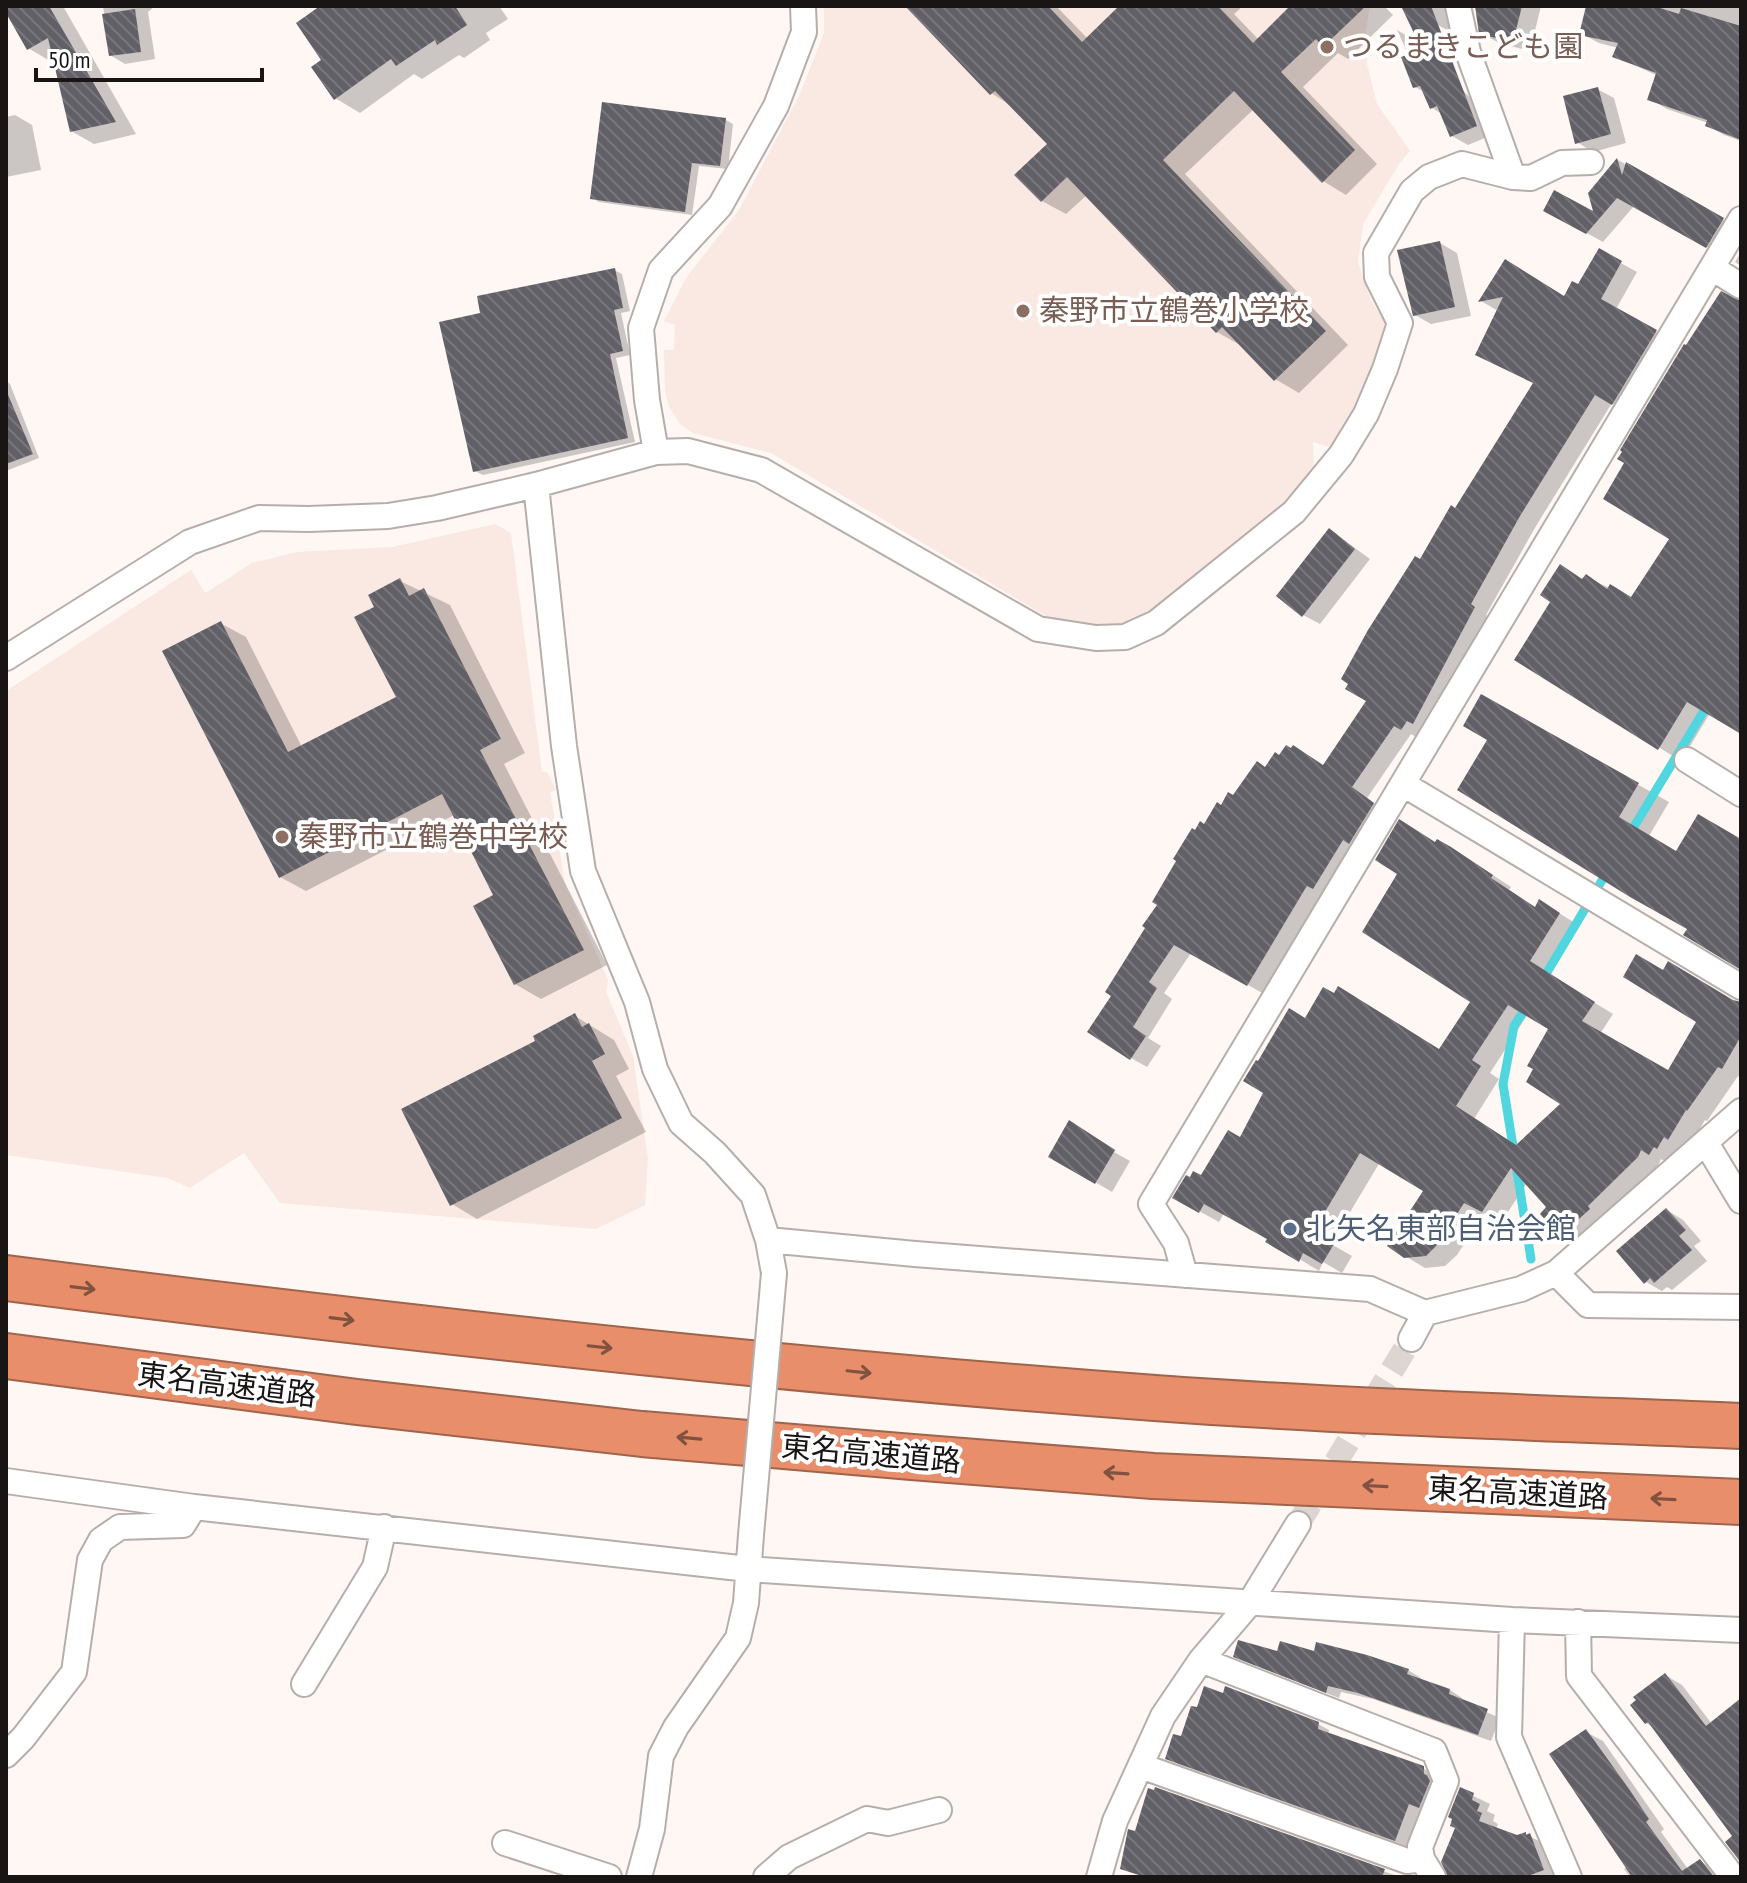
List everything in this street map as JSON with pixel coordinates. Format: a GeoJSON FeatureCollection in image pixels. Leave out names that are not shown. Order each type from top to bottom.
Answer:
{"type":"FeatureCollection","features":[{"type":"Feature","properties":{"kind":"highway"},"geometry":{"type":"LineString","coordinates":[[6,1278],[358,1321],[963,1382],[1159,1398],[1741,1426]]}},
{"type":"Feature","properties":{"kind":"highway","name":"東名高速道路"},"geometry":{"type":"LineString","coordinates":[[6,1356],[357,1402],[642,1434],[912,1457],[1153,1476],[1741,1502]]}},
{"type":"Feature","properties":{"kind":"street"},"geometry":{"type":"LineString","coordinates":[[656,452],[647,400],[641,328],[661,270],[720,206],[776,106],[804,32],[803,6]]}},
{"type":"Feature","properties":{"kind":"street"},"geometry":{"type":"LineString","coordinates":[[1458,6],[1468,52],[1513,177]]}},
{"type":"Feature","properties":{"kind":"street"},"geometry":{"type":"LineString","coordinates":[[6,658],[190,542],[259,518],[388,516],[536,485],[656,452],[688,451],[761,470],[1038,629],[1096,638],[1125,637],[1156,623],[1294,512],[1341,455],[1366,414],[1400,323],[1377,277],[1376,253],[1412,191],[1429,177],[1462,164],[1513,177],[1531,178],[1562,163],[1591,162]]}},
{"type":"Feature","properties":{"kind":"street"},"geometry":{"type":"LineString","coordinates":[[1185,1275],[1176,1243],[1151,1204],[1741,219]]}},
{"type":"Feature","properties":{"kind":"street"},"geometry":{"type":"LineString","coordinates":[[1712,268],[1741,286]]}},
{"type":"Feature","properties":{"kind":"street"},"geometry":{"type":"LineString","coordinates":[[536,485],[564,746],[583,871],[637,1002],[655,1069],[681,1123],[715,1153],[753,1195],[768,1240],[774,1273],[746,1603],[738,1638],[676,1727],[661,1756],[652,1829],[639,1877]]}},
{"type":"Feature","properties":{"kind":"street"},"geometry":{"type":"LineString","coordinates":[[1687,760],[1741,794]]}},
{"type":"Feature","properties":{"kind":"street"},"geometry":{"type":"LineString","coordinates":[[1403,784],[1741,987]]}},
{"type":"Feature","properties":{"kind":"street"},"geometry":{"type":"LineString","coordinates":[[768,1240],[1370,1289],[1425,1313],[1521,1289],[1556,1273],[1741,1111]]}},
{"type":"Feature","properties":{"kind":"street"},"geometry":{"type":"LineString","coordinates":[[1706,1143],[1741,1201]]}},
{"type":"Feature","properties":{"kind":"street"},"geometry":{"type":"LineString","coordinates":[[1556,1273],[1588,1305],[1741,1307]]}},
{"type":"Feature","properties":{"kind":"street"},"geometry":{"type":"LineString","coordinates":[[1411,1339],[1425,1313]]}},
{"type":"Feature","properties":{"kind":"street"},"geometry":{"type":"LineString","coordinates":[[6,1481],[194,1507],[748,1569],[1249,1604],[1578,1622],[1736,1635]]}},
{"type":"Feature","properties":{"kind":"street"},"geometry":{"type":"LineString","coordinates":[[6,1755],[74,1672],[90,1560],[101,1540],[120,1527],[183,1525],[194,1507]]}},
{"type":"Feature","properties":{"kind":"street"},"geometry":{"type":"LineString","coordinates":[[1099,1877],[1115,1821],[1163,1716],[1201,1660],[1249,1604],[1298,1524]]}},
{"type":"Feature","properties":{"kind":"street"},"geometry":{"type":"LineString","coordinates":[[304,1684],[375,1567],[384,1527]]}},
{"type":"Feature","properties":{"kind":"street"},"geometry":{"type":"LineString","coordinates":[[1512,1620],[1509,1737],[1569,1877]]}},
{"type":"Feature","properties":{"kind":"street"},"geometry":{"type":"LineString","coordinates":[[1578,1622],[1579,1676],[1733,1877]]}},
{"type":"Feature","properties":{"kind":"street"},"geometry":{"type":"LineString","coordinates":[[1201,1660],[1434,1751],[1446,1781],[1420,1847],[1427,1868]]}},
{"type":"Feature","properties":{"kind":"street"},"geometry":{"type":"LineString","coordinates":[[1141,1766],[1427,1868]]}},
{"type":"Feature","properties":{"kind":"street"},"geometry":{"type":"LineString","coordinates":[[766,1877],[789,1857],[867,1819],[888,1823],[939,1810]]}},
{"type":"Feature","properties":{"kind":"street"},"geometry":{"type":"LineString","coordinates":[[505,1843],[609,1877]]}},
{"type":"Feature","properties":{"kind":"shaded area","name":"秦野市立鶴巻小学校"},"geometry":{"type":"Polygon","coordinates":[[[824,6],[1370,6],[1366,30],[1367,64],[1377,104],[1410,151],[1363,224],[1358,262],[1371,301],[1386,324],[1368,386],[1335,449],[1313,442],[1314,469],[1288,505],[1149,616],[1112,627],[1051,619],[771,453],[693,433],[680,424],[669,406],[665,391],[664,350],[674,350],[675,325],[664,321],[686,278],[739,210],[800,94],[824,33],[824,6]]]}},
{"type":"Feature","properties":{"kind":"shaded area","name":"秦野市立鶴巻中学校"},"geometry":{"type":"Polygon","coordinates":[[[495,524],[511,533],[542,772],[547,772],[556,790],[550,792],[565,883],[608,980],[606,992],[633,1056],[648,1159],[645,1205],[596,1229],[280,1203],[244,1153],[190,1188],[168,1178],[6,1155],[6,691],[191,570],[205,593],[252,563],[297,552],[392,547],[495,524]]]}},
{"type":"Feature","properties":{"kind":"building"},"geometry":{"type":"Polygon","coordinates":[[[6,6],[49,6],[116,122],[70,132],[48,38],[27,50],[6,13],[6,6]]]}},
{"type":"Feature","properties":{"kind":"building"},"geometry":{"type":"Polygon","coordinates":[[[320,6],[455,6],[467,25],[437,45],[435,40],[396,66],[391,59],[334,100],[311,67],[321,60],[296,23],[320,6]]]}},
{"type":"Feature","properties":{"kind":"building"},"geometry":{"type":"Polygon","coordinates":[[[905,6],[1048,6],[1082,42],[1119,6],[1218,6],[1253,43],[1290,6],[1366,6],[1323,47],[1316,39],[1281,72],[1355,150],[1322,183],[1234,91],[1163,160],[1326,331],[1274,381],[1222,327],[1216,333],[1067,177],[1041,202],[1014,175],[1047,144],[995,91],[990,95],[905,6]]]}},
{"type":"Feature","properties":{"kind":"building"},"geometry":{"type":"Polygon","coordinates":[[[1401,6],[1431,6],[1477,126],[1450,137],[1437,106],[1430,109],[1420,86],[1413,88],[1401,57],[1422,50],[1401,6]]]}},
{"type":"Feature","properties":{"kind":"building"},"geometry":{"type":"Polygon","coordinates":[[[1475,6],[1522,6],[1513,42],[1479,34],[1475,6]]]}},
{"type":"Feature","properties":{"kind":"building"},"geometry":{"type":"Polygon","coordinates":[[[1586,6],[1654,6],[1679,14],[1681,8],[1741,26],[1741,140],[1705,126],[1707,120],[1647,100],[1656,73],[1612,57],[1618,43],[1579,35],[1586,6]]]}},
{"type":"Feature","properties":{"kind":"building"},"geometry":{"type":"Polygon","coordinates":[[[135,9],[141,52],[109,56],[102,14],[135,9]]]}},
{"type":"Feature","properties":{"kind":"building"},"geometry":{"type":"Polygon","coordinates":[[[1598,87],[1611,134],[1575,144],[1563,96],[1598,87]]]}},
{"type":"Feature","properties":{"kind":"building"},"geometry":{"type":"Polygon","coordinates":[[[602,102],[726,118],[720,166],[692,163],[685,212],[590,199],[602,102]]]}},
{"type":"Feature","properties":{"kind":"building"},"geometry":{"type":"Polygon","coordinates":[[[1617,158],[1622,175],[1626,162],[1724,218],[1706,248],[1617,198],[1586,234],[1543,211],[1554,190],[1593,211],[1588,193],[1617,158]]]}},
{"type":"Feature","properties":{"kind":"building"},"geometry":{"type":"Polygon","coordinates":[[[1440,241],[1455,307],[1413,316],[1397,250],[1440,241]]]}},
{"type":"Feature","properties":{"kind":"building"},"geometry":{"type":"Polygon","coordinates":[[[1599,248],[1622,261],[1601,299],[1657,330],[1612,405],[1595,395],[1520,516],[1471,604],[1475,607],[1413,724],[1407,721],[1401,730],[1394,726],[1352,787],[1374,803],[1349,844],[1343,840],[1313,889],[1307,886],[1247,986],[1174,945],[1149,982],[1157,988],[1133,1027],[1146,1036],[1130,1060],[1087,1032],[1111,996],[1105,992],[1157,905],[1152,902],[1176,861],[1173,859],[1192,828],[1195,830],[1200,821],[1204,824],[1217,802],[1221,805],[1228,792],[1233,795],[1257,761],[1265,767],[1275,752],[1279,755],[1286,745],[1291,748],[1293,745],[1323,765],[1366,701],[1345,689],[1348,684],[1341,679],[1415,556],[1420,559],[1451,505],[1455,508],[1533,383],[1475,355],[1503,297],[1478,302],[1505,259],[1564,296],[1572,281],[1578,284],[1599,248]]]}},
{"type":"Feature","properties":{"kind":"building"},"geometry":{"type":"Polygon","coordinates":[[[615,268],[623,308],[614,310],[623,351],[610,354],[628,438],[473,472],[439,322],[480,313],[477,296],[615,268]]]}},
{"type":"Feature","properties":{"kind":"building"},"geometry":{"type":"Polygon","coordinates":[[[1721,291],[1741,301],[1741,734],[1687,702],[1658,750],[1514,660],[1550,602],[1540,595],[1560,564],[1582,579],[1586,574],[1607,589],[1610,584],[1631,597],[1669,539],[1603,499],[1624,463],[1617,459],[1622,452],[1620,450],[1684,344],[1721,291]]]}},
{"type":"Feature","properties":{"kind":"building"},"geometry":{"type":"Polygon","coordinates":[[[6,390],[33,454],[6,464],[6,390]]]}},
{"type":"Feature","properties":{"kind":"building"},"geometry":{"type":"Polygon","coordinates":[[[1329,528],[1355,549],[1302,617],[1276,596],[1329,528]]]}},
{"type":"Feature","properties":{"kind":"building"},"geometry":{"type":"Polygon","coordinates":[[[400,578],[409,596],[424,588],[501,739],[480,750],[584,950],[514,985],[473,906],[493,895],[442,794],[279,878],[162,651],[221,621],[288,752],[396,697],[354,617],[374,607],[368,595],[400,578]]]}},
{"type":"Feature","properties":{"kind":"building"},"geometry":{"type":"Polygon","coordinates":[[[1481,694],[1639,783],[1619,817],[1676,851],[1698,814],[1741,839],[1741,970],[1683,935],[1687,929],[1457,790],[1487,740],[1463,726],[1481,694]]]}},
{"type":"Feature","properties":{"kind":"building"},"geometry":{"type":"Polygon","coordinates":[[[1399,819],[1435,842],[1437,839],[1451,847],[1535,907],[1539,899],[1560,913],[1530,961],[1595,1002],[1582,1021],[1668,1070],[1696,1022],[1623,977],[1636,954],[1663,970],[1668,961],[1741,1002],[1741,1036],[1722,1069],[1718,1067],[1668,1140],[1664,1137],[1649,1155],[1641,1150],[1638,1157],[1588,1206],[1590,1209],[1560,1236],[1540,1214],[1546,1207],[1511,1168],[1482,1212],[1464,1203],[1438,1244],[1426,1256],[1404,1258],[1387,1246],[1423,1191],[1360,1153],[1313,1232],[1334,1244],[1322,1264],[1303,1253],[1299,1262],[1265,1242],[1267,1239],[1204,1204],[1199,1213],[1172,1198],[1186,1175],[1190,1177],[1193,1171],[1201,1175],[1228,1130],[1240,1137],[1263,1093],[1243,1081],[1289,1008],[1305,1018],[1323,987],[1334,993],[1338,986],[1439,1049],[1470,1002],[1362,932],[1397,874],[1375,860],[1399,819]],[[1508,1005],[1472,1060],[1481,1066],[1456,1106],[1516,1145],[1560,1104],[1526,1082],[1533,1069],[1527,1066],[1548,1029],[1508,1005]]]}},
{"type":"Feature","properties":{"kind":"building"},"geometry":{"type":"Polygon","coordinates":[[[575,1013],[582,1027],[589,1023],[605,1054],[592,1061],[622,1118],[450,1206],[401,1109],[535,1041],[533,1036],[575,1013]]]}},
{"type":"Feature","properties":{"kind":"building"},"geometry":{"type":"Polygon","coordinates":[[[1069,1120],[1115,1150],[1095,1184],[1048,1157],[1069,1120]]]}},
{"type":"Feature","properties":{"kind":"building"},"geometry":{"type":"Polygon","coordinates":[[[1666,1208],[1686,1230],[1679,1236],[1692,1250],[1654,1283],[1650,1278],[1644,1284],[1616,1251],[1666,1208]]]}},
{"type":"Feature","properties":{"kind":"building"},"geometry":{"type":"Polygon","coordinates":[[[1238,1640],[1277,1651],[1280,1641],[1314,1651],[1316,1642],[1367,1655],[1409,1669],[1407,1674],[1450,1689],[1449,1694],[1488,1709],[1478,1735],[1358,1693],[1328,1686],[1326,1693],[1233,1657],[1238,1640]]]}},
{"type":"Feature","properties":{"kind":"building"},"geometry":{"type":"Polygon","coordinates":[[[1665,1673],[1706,1726],[1741,1698],[1741,1863],[1725,1842],[1732,1836],[1648,1722],[1645,1724],[1630,1705],[1636,1700],[1633,1697],[1665,1673]]]}},
{"type":"Feature","properties":{"kind":"building"},"geometry":{"type":"Polygon","coordinates":[[[1204,1686],[1223,1693],[1225,1686],[1319,1722],[1318,1729],[1424,1766],[1424,1774],[1430,1781],[1419,1808],[1409,1804],[1395,1841],[1165,1759],[1173,1734],[1181,1736],[1191,1706],[1197,1707],[1204,1686]]]}},
{"type":"Feature","properties":{"kind":"building"},"geometry":{"type":"Polygon","coordinates":[[[1586,1729],[1682,1871],[1700,1859],[1714,1877],[1632,1877],[1549,1754],[1586,1729]]]}},
{"type":"Feature","properties":{"kind":"building"},"geometry":{"type":"Polygon","coordinates":[[[1155,1787],[1385,1869],[1382,1877],[1145,1877],[1120,1869],[1128,1829],[1135,1831],[1148,1788],[1154,1790],[1155,1787]]]}},
{"type":"Feature","properties":{"kind":"building"},"geometry":{"type":"Polygon","coordinates":[[[1460,1787],[1474,1793],[1472,1800],[1480,1804],[1477,1811],[1482,1813],[1479,1821],[1517,1835],[1530,1833],[1544,1870],[1525,1877],[1448,1877],[1441,1862],[1455,1828],[1450,1826],[1452,1819],[1448,1817],[1460,1787]]]}},
{"type":"Feature","properties":{"kind":"waterway"},"geometry":{"type":"LineString","coordinates":[[1629,835],[1708,704]]}},
{"type":"Feature","properties":{"kind":"waterway"},"geometry":{"type":"LineString","coordinates":[[1543,979],[1607,872]]}},
{"type":"Feature","properties":{"kind":"waterway"},"geometry":{"type":"LineString","coordinates":[[1527,1006],[1514,1026],[1503,1084],[1531,1259]]}},
{"type":"Feature","properties":{"kind":"tunnel"},"geometry":{"type":"LineString","coordinates":[[1298,1524],[1411,1339]]}},
{"type":"Feature","properties":{"kind":"place","name":"つるまきこども園"},"geometry":{"type":"Point","coordinates":[1327,47]}},
{"type":"Feature","properties":{"kind":"place","name":"秦野市立鶴巻小学校"},"geometry":{"type":"Point","coordinates":[1023,311]}},
{"type":"Feature","properties":{"kind":"place","name":"秦野市立鶴巻中学校"},"geometry":{"type":"Point","coordinates":[282,837]}},
{"type":"Feature","properties":{"kind":"place","name":"北矢名東部自治会館"},"geometry":{"type":"Point","coordinates":[1290,1229]}}]}
